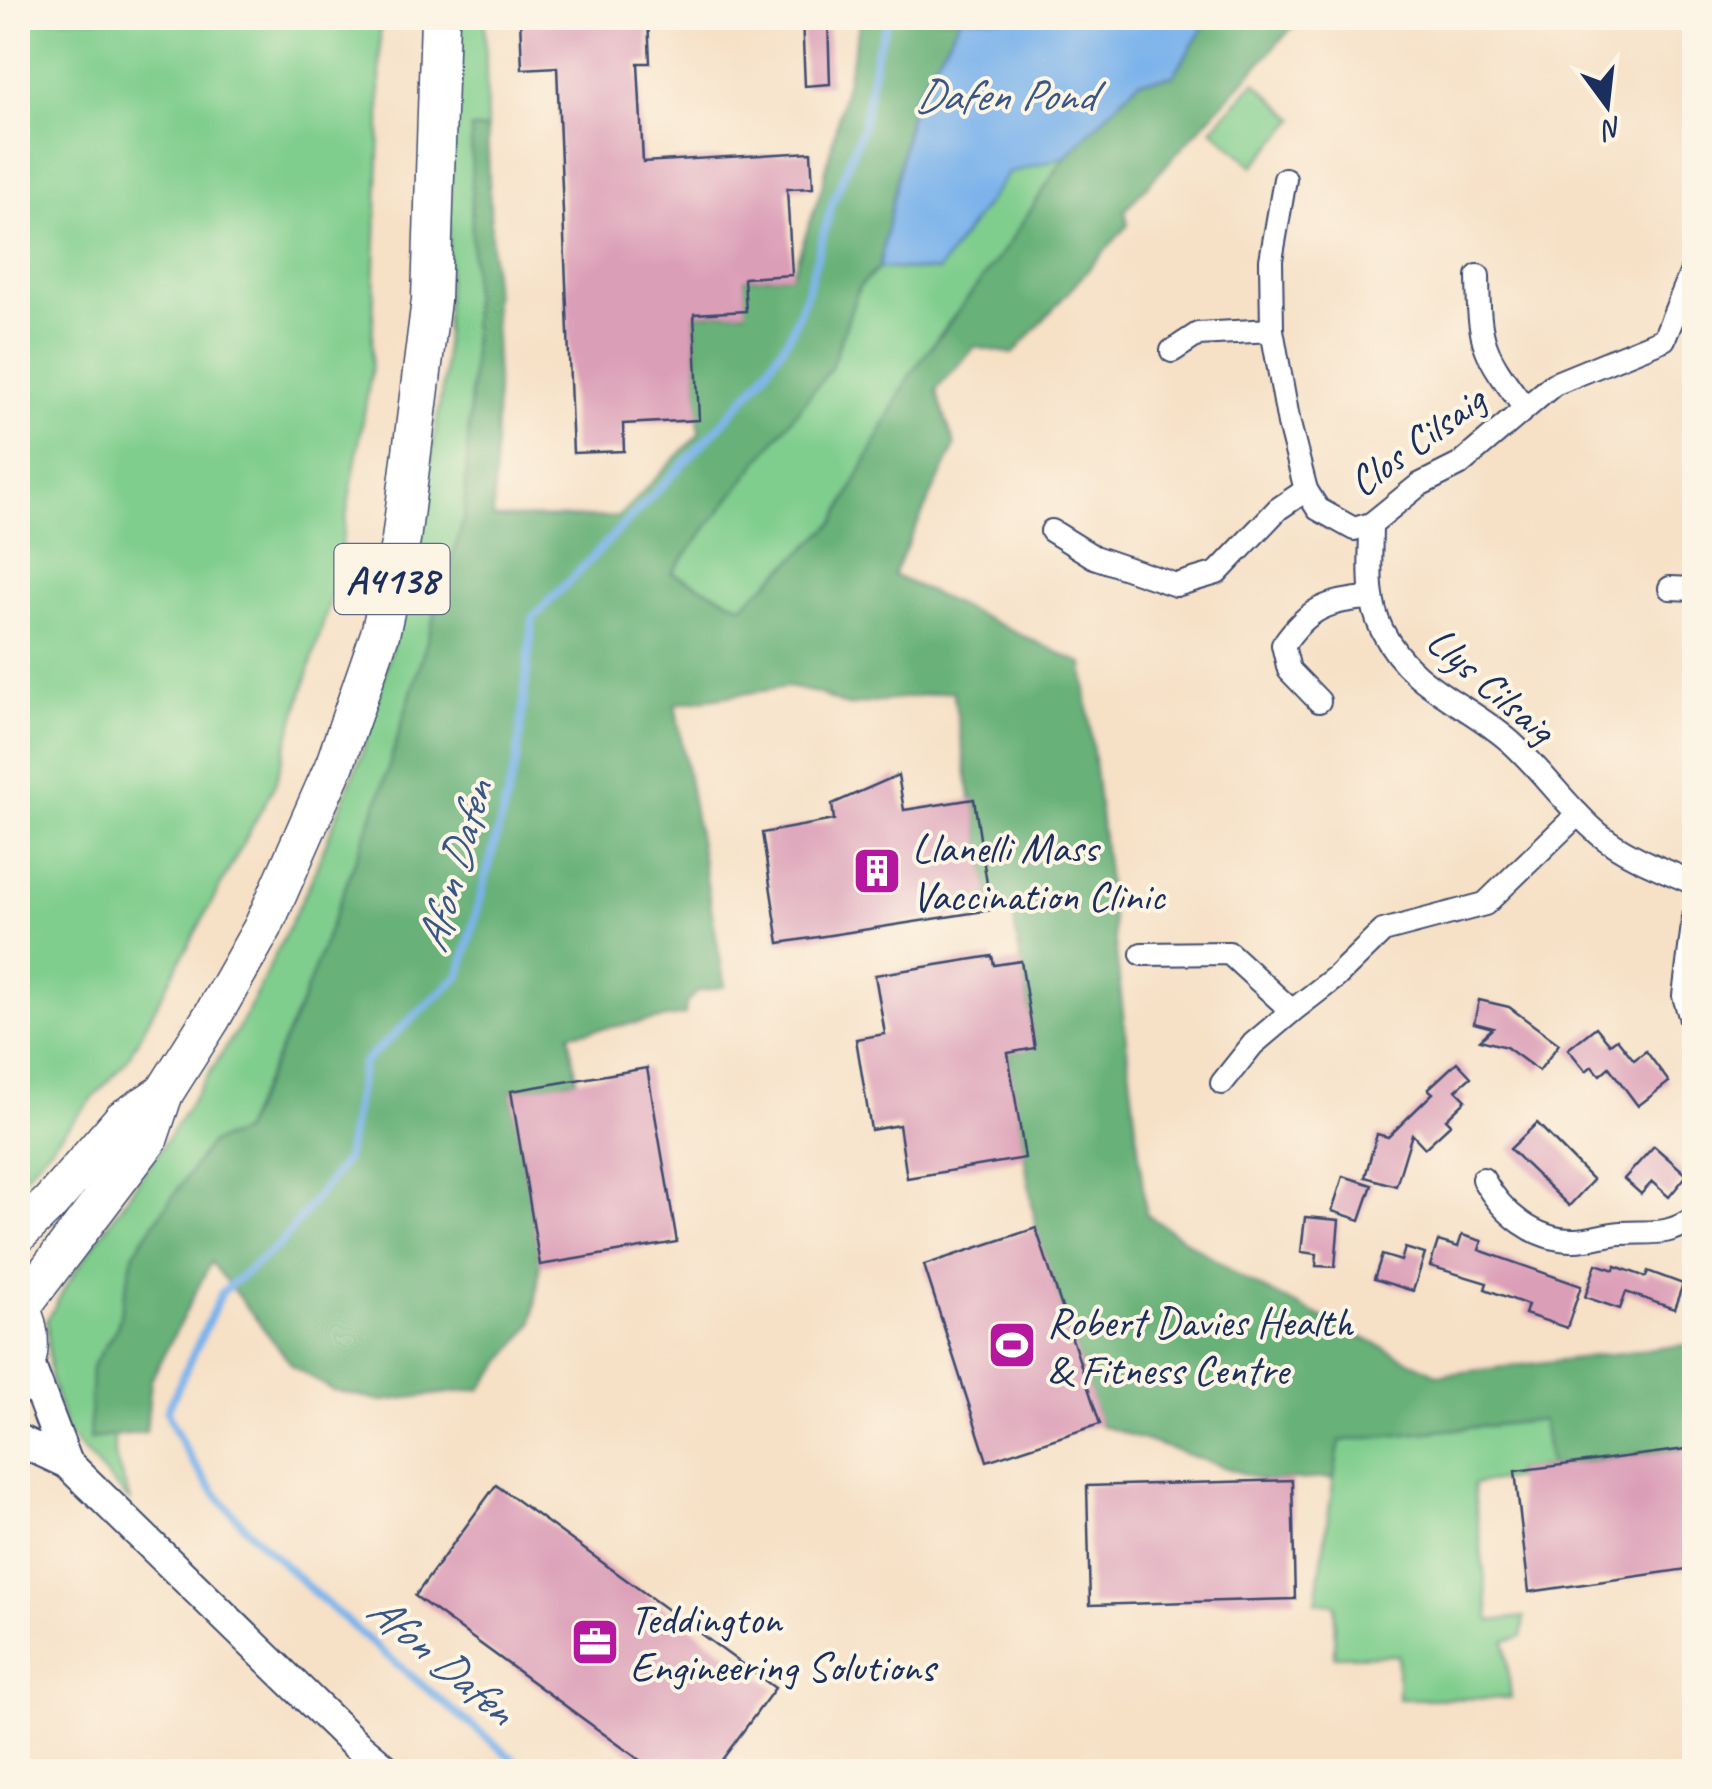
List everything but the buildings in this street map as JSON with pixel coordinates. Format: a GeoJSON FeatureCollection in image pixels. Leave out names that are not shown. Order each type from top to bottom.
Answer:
{"type":"FeatureCollection","features":[{"type":"Feature","properties":{"kind":"highway","name":"A4138"},"geometry":{"type":"LineString","coordinates":[[19,1305],[148,1140],[164,1093],[263,927],[335,764],[380,634],[401,540],[429,318],[440,18]]}},
{"type":"Feature","properties":{"kind":"highway","name":"A4138"},"geometry":{"type":"LineString","coordinates":[[18,1234],[124,1119],[164,1093]]}},
{"type":"Feature","properties":{"kind":"highway"},"geometry":{"type":"LineString","coordinates":[[19,1305],[28,1324],[23,1374]]}},
{"type":"Feature","properties":{"kind":"main road"},"geometry":{"type":"LineString","coordinates":[[23,1374],[67,1462],[340,1730],[389,1772]]}},
{"type":"Feature","properties":{"kind":"main road"},"geometry":{"type":"LineString","coordinates":[[18,1440],[67,1462]]}},
{"type":"Feature","properties":{"kind":"street","name":"Clos Cilsaig"},"geometry":{"type":"LineString","coordinates":[[1285,179],[1271,260],[1272,330],[1288,424],[1306,490],[1318,509],[1354,530],[1372,524],[1419,486],[1459,464],[1554,384],[1664,338],[1694,266]]}},
{"type":"Feature","properties":{"kind":"street","name":"Clos Cilsaig"},"geometry":{"type":"LineString","coordinates":[[1478,276],[1482,344],[1524,407]]}},
{"type":"Feature","properties":{"kind":"street"},"geometry":{"type":"LineString","coordinates":[[1172,351],[1198,334],[1272,330]]}},
{"type":"Feature","properties":{"kind":"street","name":"Clos Cilsaig"},"geometry":{"type":"LineString","coordinates":[[1052,531],[1094,557],[1176,586],[1217,573],[1278,510],[1306,490]]}},
{"type":"Feature","properties":{"kind":"street","name":"Llys Cilsaig"},"geometry":{"type":"LineString","coordinates":[[1372,524],[1372,598],[1381,628],[1408,670],[1513,744],[1578,814],[1622,850],[1694,883]]}},
{"type":"Feature","properties":{"kind":"street"},"geometry":{"type":"LineString","coordinates":[[1670,588],[1694,589]]}},
{"type":"Feature","properties":{"kind":"street"},"geometry":{"type":"LineString","coordinates":[[1319,701],[1289,670],[1283,645],[1295,626],[1324,605],[1372,598]]}},
{"type":"Feature","properties":{"kind":"street"},"geometry":{"type":"LineString","coordinates":[[1222,1083],[1254,1044],[1336,977],[1383,931],[1485,904],[1578,814]]}},
{"type":"Feature","properties":{"kind":"street"},"geometry":{"type":"LineString","coordinates":[[1694,917],[1684,996],[1694,1028]]}},
{"type":"Feature","properties":{"kind":"street"},"geometry":{"type":"LineString","coordinates":[[1142,954],[1229,953],[1292,1012]]}},
{"type":"Feature","properties":{"kind":"street"},"geometry":{"type":"LineString","coordinates":[[1483,1180],[1493,1197],[1516,1220],[1550,1239],[1578,1240],[1620,1232],[1660,1234],[1694,1218]]}},
{"type":"Feature","properties":{"kind":"green space"},"geometry":{"type":"Polygon","coordinates":[[[18,18],[380,18],[380,128],[371,373],[334,587],[275,784],[127,1060],[18,1183],[18,18]]]}},
{"type":"Feature","properties":{"kind":"green space"},"geometry":{"type":"Polygon","coordinates":[[[456,18],[485,18],[487,129],[471,129],[473,352],[464,519],[380,795],[301,1004],[241,1132],[134,1252],[117,1327],[92,1367],[90,1439],[114,1436],[114,1455],[131,1503],[67,1433],[50,1376],[47,1320],[67,1284],[243,1021],[310,883],[362,753],[410,580],[444,378],[456,18]]]}},
{"type":"Feature","properties":{"kind":"green space"},"geometry":{"type":"Polygon","coordinates":[[[861,18],[961,18],[913,100],[879,268],[859,287],[831,368],[672,573],[742,606],[835,522],[910,375],[1007,246],[1065,157],[1139,81],[1173,76],[1209,18],[1301,18],[1125,210],[1128,225],[1013,354],[975,347],[936,390],[955,446],[893,575],[1083,664],[1146,1214],[1247,1281],[1439,1375],[1694,1344],[1694,1447],[1550,1466],[1543,1420],[1340,1441],[1334,1478],[1265,1481],[1100,1425],[1036,1229],[1008,1053],[1035,1047],[1012,909],[991,910],[953,691],[847,706],[817,693],[788,687],[675,704],[725,986],[696,992],[686,1004],[685,1015],[569,1034],[577,1080],[511,1091],[540,1265],[533,1323],[481,1389],[382,1401],[332,1390],[293,1366],[211,1262],[151,1380],[146,1432],[89,1439],[92,1367],[117,1327],[134,1252],[210,1143],[242,1132],[301,1004],[380,795],[464,519],[473,352],[471,128],[487,129],[497,387],[493,518],[618,517],[699,434],[694,314],[745,311],[744,278],[792,275],[822,187],[861,18]]]}},
{"type":"Feature","properties":{"kind":"green space"},"geometry":{"type":"Polygon","coordinates":[[[1255,82],[1296,119],[1253,166],[1212,129],[1255,82]]]}},
{"type":"Feature","properties":{"kind":"green space"},"geometry":{"type":"Polygon","coordinates":[[[1065,157],[1007,246],[910,375],[835,522],[742,607],[671,572],[831,368],[859,287],[879,268],[938,271],[1008,173],[1065,157]]]}},
{"type":"Feature","properties":{"kind":"green space"},"geometry":{"type":"Polygon","coordinates":[[[1544,1420],[1550,1466],[1515,1471],[1516,1478],[1473,1484],[1490,1621],[1524,1617],[1522,1636],[1505,1641],[1511,1698],[1398,1699],[1398,1655],[1334,1656],[1335,1604],[1316,1602],[1339,1441],[1544,1420]]]}},
{"type":"Feature","properties":{"kind":"water","name":"Dafen Pond"},"geometry":{"type":"Polygon","coordinates":[[[961,18],[1209,18],[1173,76],[1139,81],[1065,157],[1008,173],[938,271],[879,268],[913,100],[961,18]]]}},
{"type":"Feature","properties":{"kind":"waterway","name":"Afon Dafen"},"geometry":{"type":"LineString","coordinates":[[529,1772],[368,1640],[251,1532],[194,1464],[167,1411],[222,1292],[281,1243],[346,1159],[363,1063],[460,975],[517,759],[533,618],[718,428],[759,381],[790,335],[832,204],[863,125],[876,52],[889,18]]}},
{"type":"Feature","properties":{"kind":"place","name":"Llanelli Mass Vaccination Clinic"},"geometry":{"type":"Point","coordinates":[877,871]}},
{"type":"Feature","properties":{"kind":"place","name":"Robert Davies Health & Fitness Centre"},"geometry":{"type":"Point","coordinates":[1012,1345]}},
{"type":"Feature","properties":{"kind":"place","name":"Teddington Engineering Solutions"},"geometry":{"type":"Point","coordinates":[595,1642]}}]}
